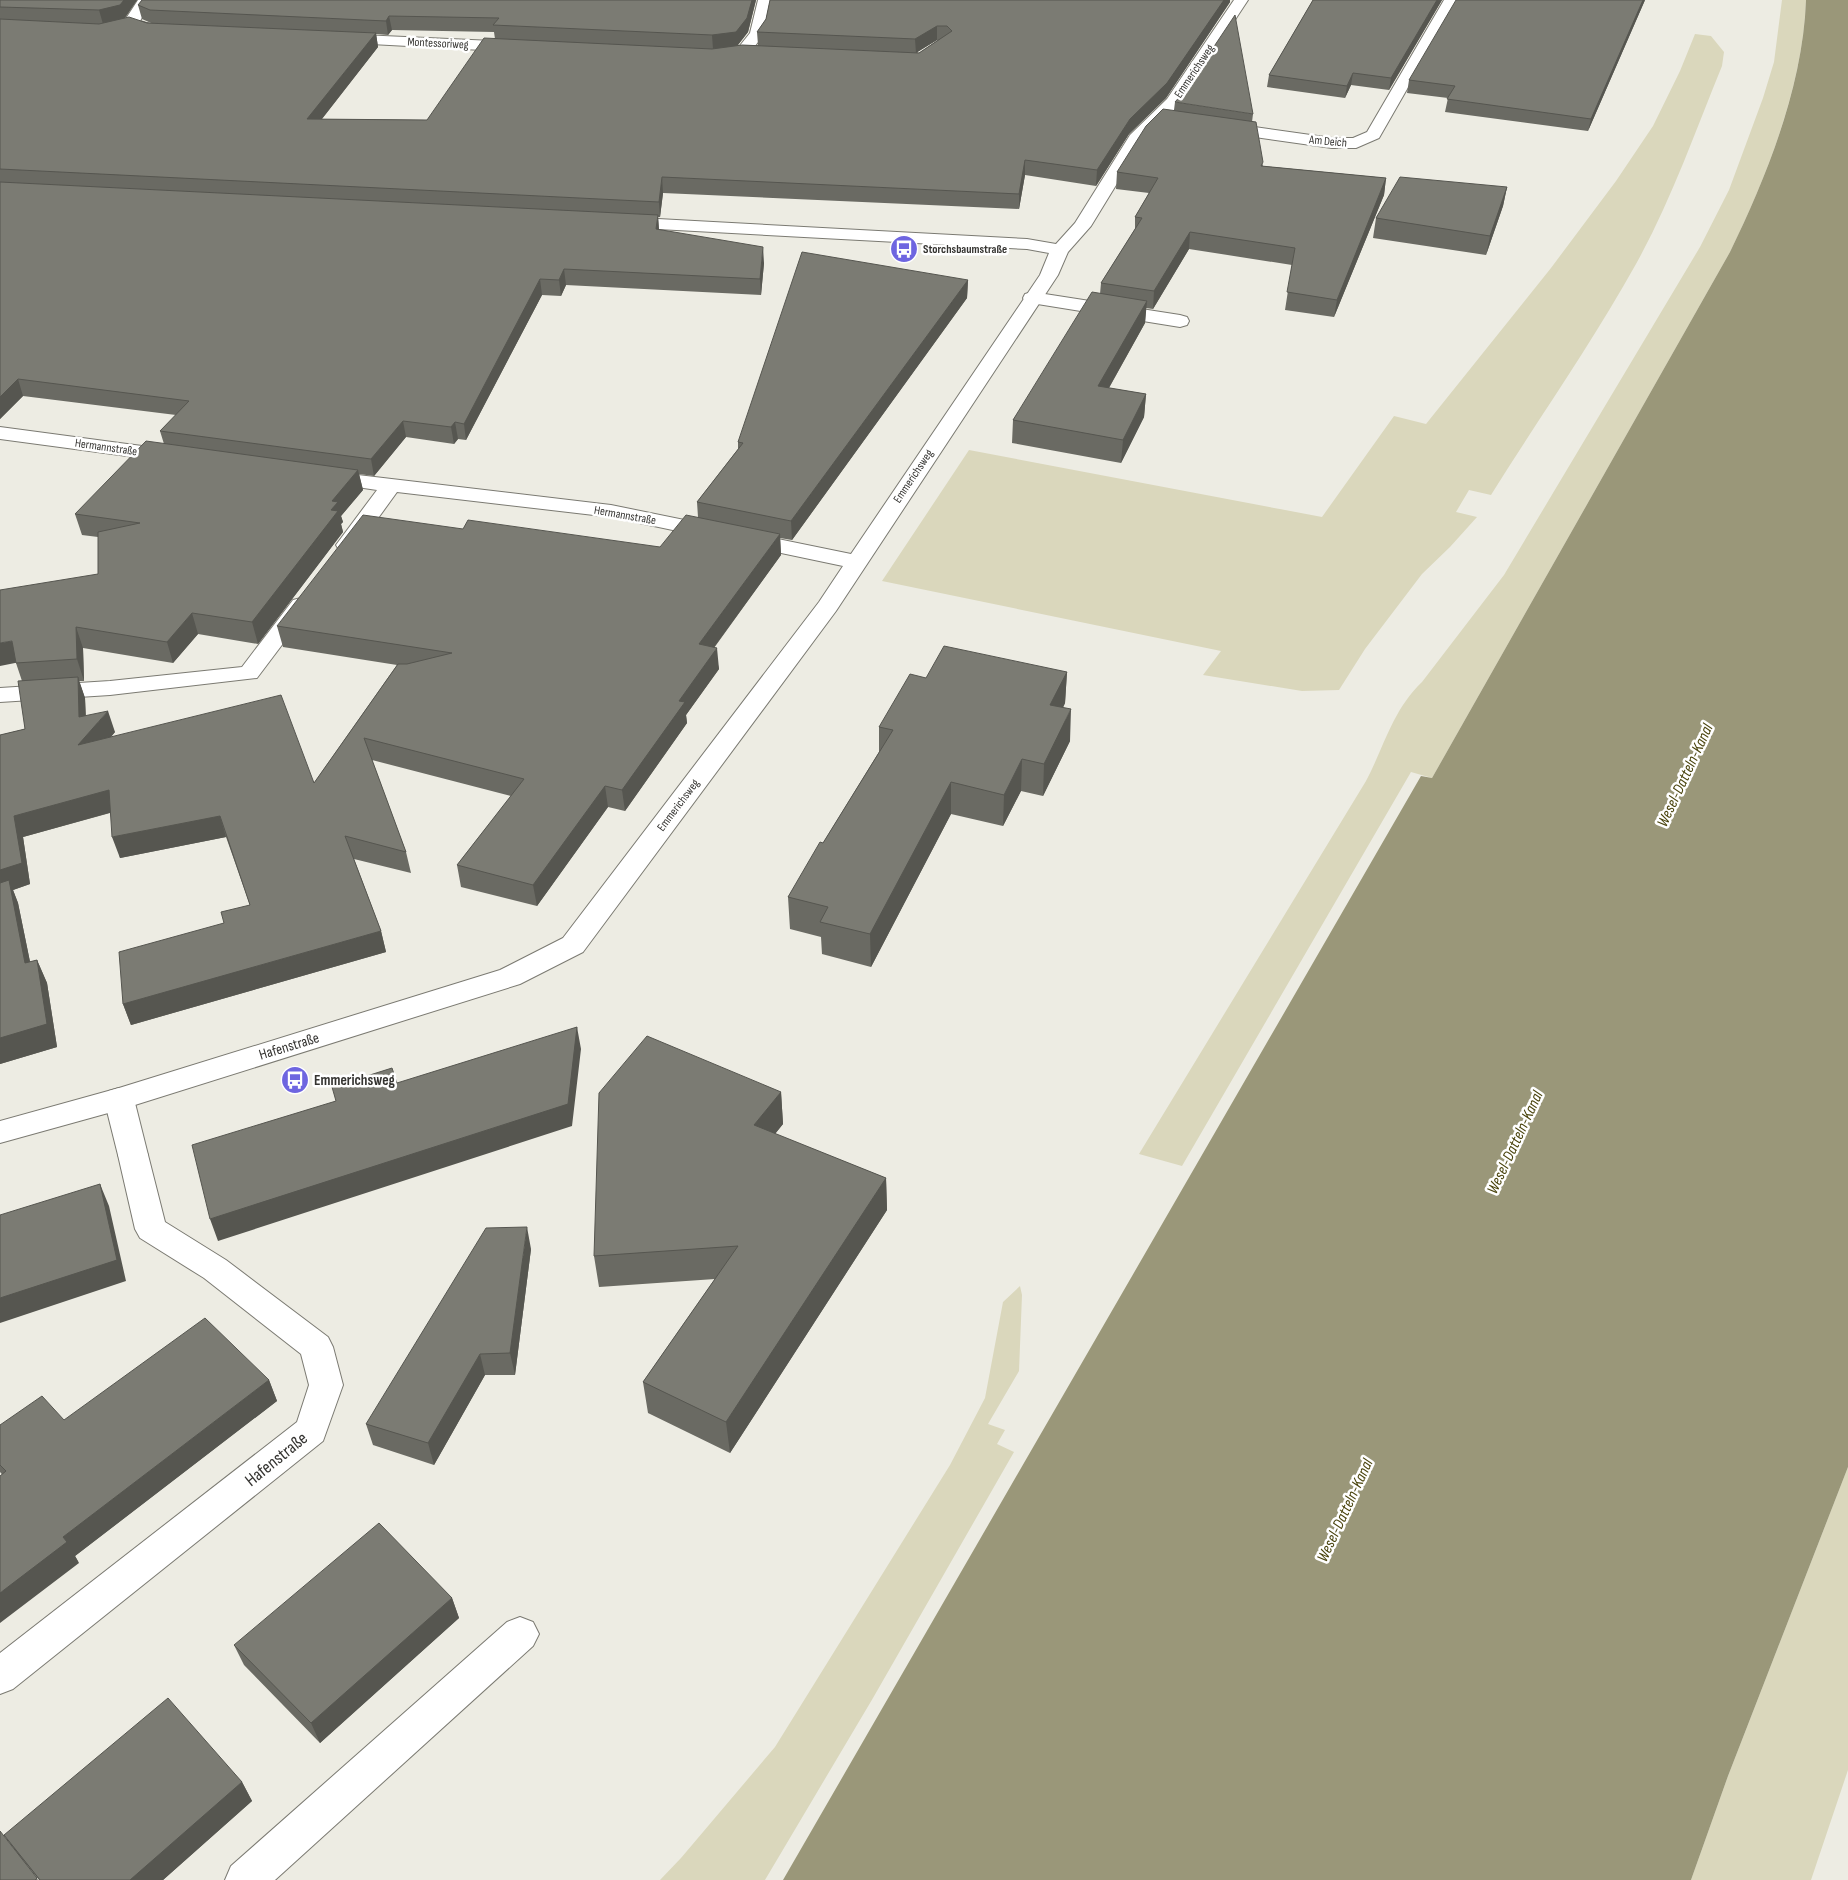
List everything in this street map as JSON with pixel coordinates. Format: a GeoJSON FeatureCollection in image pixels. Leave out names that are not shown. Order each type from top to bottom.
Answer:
{"type":"FeatureCollection","features":[{"type":"Feature","properties":{"kind":"street"},"geometry":{"type":"LineString","coordinates":[[134,24],[132,20],[145,0]]}},
{"type":"Feature","properties":{"kind":"street"},"geometry":{"type":"LineString","coordinates":[[743,52],[757,34],[765,0]]}},
{"type":"Feature","properties":{"kind":"street","name":"Emmerichsweg"},"geometry":{"type":"LineString","coordinates":[[573,945],[822,614],[1049,275],[1060,250],[1082,226],[1136,138],[1173,102],[1241,0]]}},
{"type":"Feature","properties":{"kind":"street","name":"Am Deich"},"geometry":{"type":"LineString","coordinates":[[1205,124],[1332,143],[1356,143],[1373,135],[1451,0]]}},
{"type":"Feature","properties":{"kind":"street"},"geometry":{"type":"LineString","coordinates":[[118,27],[134,24],[151,30],[177,31]]}},
{"type":"Feature","properties":{"kind":"street","name":"Montessoriweg"},"geometry":{"type":"LineString","coordinates":[[325,38],[534,48]]}},
{"type":"Feature","properties":{"kind":"street"},"geometry":{"type":"LineString","coordinates":[[703,55],[743,52],[763,53]]}},
{"type":"Feature","properties":{"kind":"street"},"geometry":{"type":"LineString","coordinates":[[1156,117],[1176,120]]}},
{"type":"Feature","properties":{"kind":"street"},"geometry":{"type":"LineString","coordinates":[[608,222],[1027,244],[1060,250]]}},
{"type":"Feature","properties":{"kind":"street"},"geometry":{"type":"LineString","coordinates":[[1032,298],[1180,321]]}},
{"type":"Feature","properties":{"kind":"street","name":"Hermannstraße"},"geometry":{"type":"LineString","coordinates":[[0,433],[196,459]]}},
{"type":"Feature","properties":{"kind":"street","name":"Hermannstraße"},"geometry":{"type":"LineString","coordinates":[[303,474],[611,511],[856,562]]}},
{"type":"Feature","properties":{"kind":"street"},"geometry":{"type":"LineString","coordinates":[[332,564],[391,486]]}},
{"type":"Feature","properties":{"kind":"street"},"geometry":{"type":"LineString","coordinates":[[0,695],[110,688],[249,673],[314,587]]}},
{"type":"Feature","properties":{"kind":"street","name":"Hafenstraße"},"geometry":{"type":"LineString","coordinates":[[0,1132],[119,1098],[510,977],[573,945]]}},
{"type":"Feature","properties":{"kind":"street","name":"Hafenstraße"},"geometry":{"type":"LineString","coordinates":[[0,1676],[311,1431],[326,1385],[316,1348],[215,1269],[151,1229],[119,1098]]}},
{"type":"Feature","properties":{"kind":"street"},"geometry":{"type":"LineString","coordinates":[[245,1880],[520,1634]]}},
{"type":"Feature","properties":{"kind":"shaded area"},"geometry":{"type":"Polygon","coordinates":[[[1782,0],[1806,0],[1798,65],[1781,129],[1770,161],[1730,252],[1432,778],[1411,772],[1182,1166],[1139,1154],[1366,781],[1403,705],[1504,575],[1700,247],[1729,190],[1763,98],[1774,62],[1782,0]]]}},
{"type":"Feature","properties":{"kind":"shaded area"},"geometry":{"type":"Polygon","coordinates":[[[1695,34],[1711,36],[1724,52],[1722,66],[1671,191],[1636,264],[1583,352],[1491,495],[1469,490],[1456,512],[1477,517],[1422,574],[1365,649],[1339,690],[1302,691],[1203,675],[1221,651],[882,581],[969,450],[1322,517],[1394,416],[1426,424],[1551,268],[1616,181],[1653,126],[1680,71],[1695,34]]]}},
{"type":"Feature","properties":{"kind":"shaded area"},"geometry":{"type":"Polygon","coordinates":[[[1020,1286],[1022,1295],[1019,1371],[988,1424],[1005,1430],[997,1444],[1014,1452],[873,1698],[765,1880],[660,1880],[775,1747],[950,1465],[985,1398],[1003,1302],[1020,1286]]]}},
{"type":"Feature","properties":{"kind":"shaded area"},"geometry":{"type":"Polygon","coordinates":[[[1848,1467],[1848,1770],[1811,1880],[1691,1880],[1728,1776],[1848,1467]]]}},
{"type":"Feature","properties":{"kind":"water","name":"Wesel-Datteln-Kanal"},"geometry":{"type":"Polygon","coordinates":[[[1806,0],[1848,0],[1848,1467],[1728,1776],[1691,1880],[783,1880],[1421,776],[1432,778],[1730,252],[1770,162],[1781,130],[1798,65],[1806,0]]]}},
{"type":"Feature","properties":{"kind":"building"},"geometry":{"type":"Polygon","coordinates":[[[0,0],[124,0],[120,5],[99,10],[0,7],[0,0]]]}},
{"type":"Feature","properties":{"kind":"building"},"geometry":{"type":"Polygon","coordinates":[[[142,0],[752,0],[747,18],[736,32],[712,35],[493,25],[499,18],[389,16],[386,21],[150,10],[138,5],[142,0]]]}},
{"type":"Feature","properties":{"kind":"building"},"geometry":{"type":"Polygon","coordinates":[[[770,0],[1224,0],[1167,83],[1130,119],[1097,170],[1025,160],[1019,194],[662,177],[659,202],[0,169],[0,19],[99,24],[129,17],[147,23],[376,33],[307,119],[427,120],[484,38],[712,49],[742,45],[919,53],[952,31],[947,26],[937,26],[915,39],[757,32],[766,19],[770,0]]]}},
{"type":"Feature","properties":{"kind":"building"},"geometry":{"type":"Polygon","coordinates":[[[1313,0],[1437,0],[1391,78],[1353,73],[1347,86],[1269,75],[1313,0]]]}},
{"type":"Feature","properties":{"kind":"building"},"geometry":{"type":"Polygon","coordinates":[[[1456,0],[1643,0],[1591,119],[1447,99],[1455,86],[1409,80],[1456,0]]]}},
{"type":"Feature","properties":{"kind":"building"},"geometry":{"type":"Polygon","coordinates":[[[1235,15],[1253,114],[1175,102],[1183,93],[1235,15]]]}},
{"type":"Feature","properties":{"kind":"building"},"geometry":{"type":"Polygon","coordinates":[[[1163,109],[1256,122],[1263,162],[1261,166],[1386,178],[1337,300],[1287,292],[1295,248],[1190,232],[1154,291],[1101,283],[1142,218],[1135,217],[1158,178],[1117,172],[1146,126],[1163,109]]]}},
{"type":"Feature","properties":{"kind":"building"},"geometry":{"type":"Polygon","coordinates":[[[1400,177],[1507,187],[1490,236],[1376,218],[1400,177]]]}},
{"type":"Feature","properties":{"kind":"building"},"geometry":{"type":"Polygon","coordinates":[[[0,182],[658,215],[656,229],[763,247],[760,279],[564,269],[559,280],[540,279],[464,424],[455,422],[451,427],[403,421],[371,459],[160,431],[189,401],[18,379],[0,397],[0,182]]]}},
{"type":"Feature","properties":{"kind":"building"},"geometry":{"type":"Polygon","coordinates":[[[802,252],[968,280],[791,521],[697,502],[743,443],[738,442],[802,252]]]}},
{"type":"Feature","properties":{"kind":"building"},"geometry":{"type":"Polygon","coordinates":[[[1092,292],[1147,301],[1098,386],[1146,394],[1123,440],[1013,420],[1092,292]]]}},
{"type":"Feature","properties":{"kind":"building"},"geometry":{"type":"Polygon","coordinates":[[[146,441],[358,470],[332,501],[338,502],[331,510],[338,511],[252,622],[192,613],[167,642],[76,627],[77,659],[16,663],[12,641],[0,643],[0,590],[98,574],[98,532],[140,523],[75,514],[146,441]]]}},
{"type":"Feature","properties":{"kind":"building"},"geometry":{"type":"Polygon","coordinates":[[[363,515],[463,529],[468,520],[660,547],[686,515],[780,534],[699,644],[717,648],[679,701],[685,702],[622,790],[605,786],[533,885],[457,865],[524,779],[364,738],[406,852],[345,836],[381,931],[123,1004],[119,952],[224,923],[221,912],[250,905],[220,816],[112,837],[109,790],[14,816],[22,863],[0,870],[0,735],[25,729],[18,681],[78,677],[79,717],[108,711],[78,745],[281,695],[314,783],[398,664],[407,664],[452,653],[277,626],[363,515]]]}},
{"type":"Feature","properties":{"kind":"building"},"geometry":{"type":"Polygon","coordinates":[[[944,646],[1067,672],[1050,705],[1071,709],[1044,764],[1022,759],[1004,795],[951,782],[870,934],[820,922],[828,907],[788,897],[820,842],[823,843],[893,730],[879,727],[910,674],[926,678],[944,646]]]}},
{"type":"Feature","properties":{"kind":"building"},"geometry":{"type":"Polygon","coordinates":[[[9,880],[25,963],[37,960],[47,1024],[0,1038],[0,883],[9,880]]]}},
{"type":"Feature","properties":{"kind":"building"},"geometry":{"type":"Polygon","coordinates":[[[577,1027],[568,1104],[210,1219],[192,1145],[336,1101],[332,1087],[392,1068],[397,1083],[577,1027]]]}},
{"type":"Feature","properties":{"kind":"building"},"geometry":{"type":"Polygon","coordinates":[[[647,1036],[781,1092],[754,1125],[886,1178],[726,1422],[643,1382],[738,1246],[594,1256],[599,1093],[647,1036]]]}},
{"type":"Feature","properties":{"kind":"building"},"geometry":{"type":"Polygon","coordinates":[[[100,1184],[117,1260],[0,1298],[0,1215],[100,1184]]]}},
{"type":"Feature","properties":{"kind":"building"},"geometry":{"type":"Polygon","coordinates":[[[527,1227],[510,1353],[480,1354],[428,1443],[366,1424],[486,1228],[527,1227]]]}},
{"type":"Feature","properties":{"kind":"building"},"geometry":{"type":"Polygon","coordinates":[[[205,1318],[269,1380],[63,1537],[67,1542],[0,1593],[0,1476],[6,1471],[0,1465],[0,1425],[42,1396],[64,1420],[205,1318]]]}},
{"type":"Feature","properties":{"kind":"building"},"geometry":{"type":"Polygon","coordinates":[[[379,1523],[452,1598],[311,1723],[234,1645],[379,1523]]]}},
{"type":"Feature","properties":{"kind":"building"},"geometry":{"type":"Polygon","coordinates":[[[168,1698],[242,1782],[130,1880],[40,1880],[4,1835],[168,1698]]]}},
{"type":"Feature","properties":{"kind":"building"},"geometry":{"type":"Polygon","coordinates":[[[0,1831],[37,1878],[35,1880],[0,1880],[0,1831]]]}},
{"type":"Feature","properties":{"kind":"place","name":"Storchsbaumstraße"},"geometry":{"type":"Point","coordinates":[904,249]}},
{"type":"Feature","properties":{"kind":"place","name":"Emmerichsweg"},"geometry":{"type":"Point","coordinates":[295,1080]}}]}
